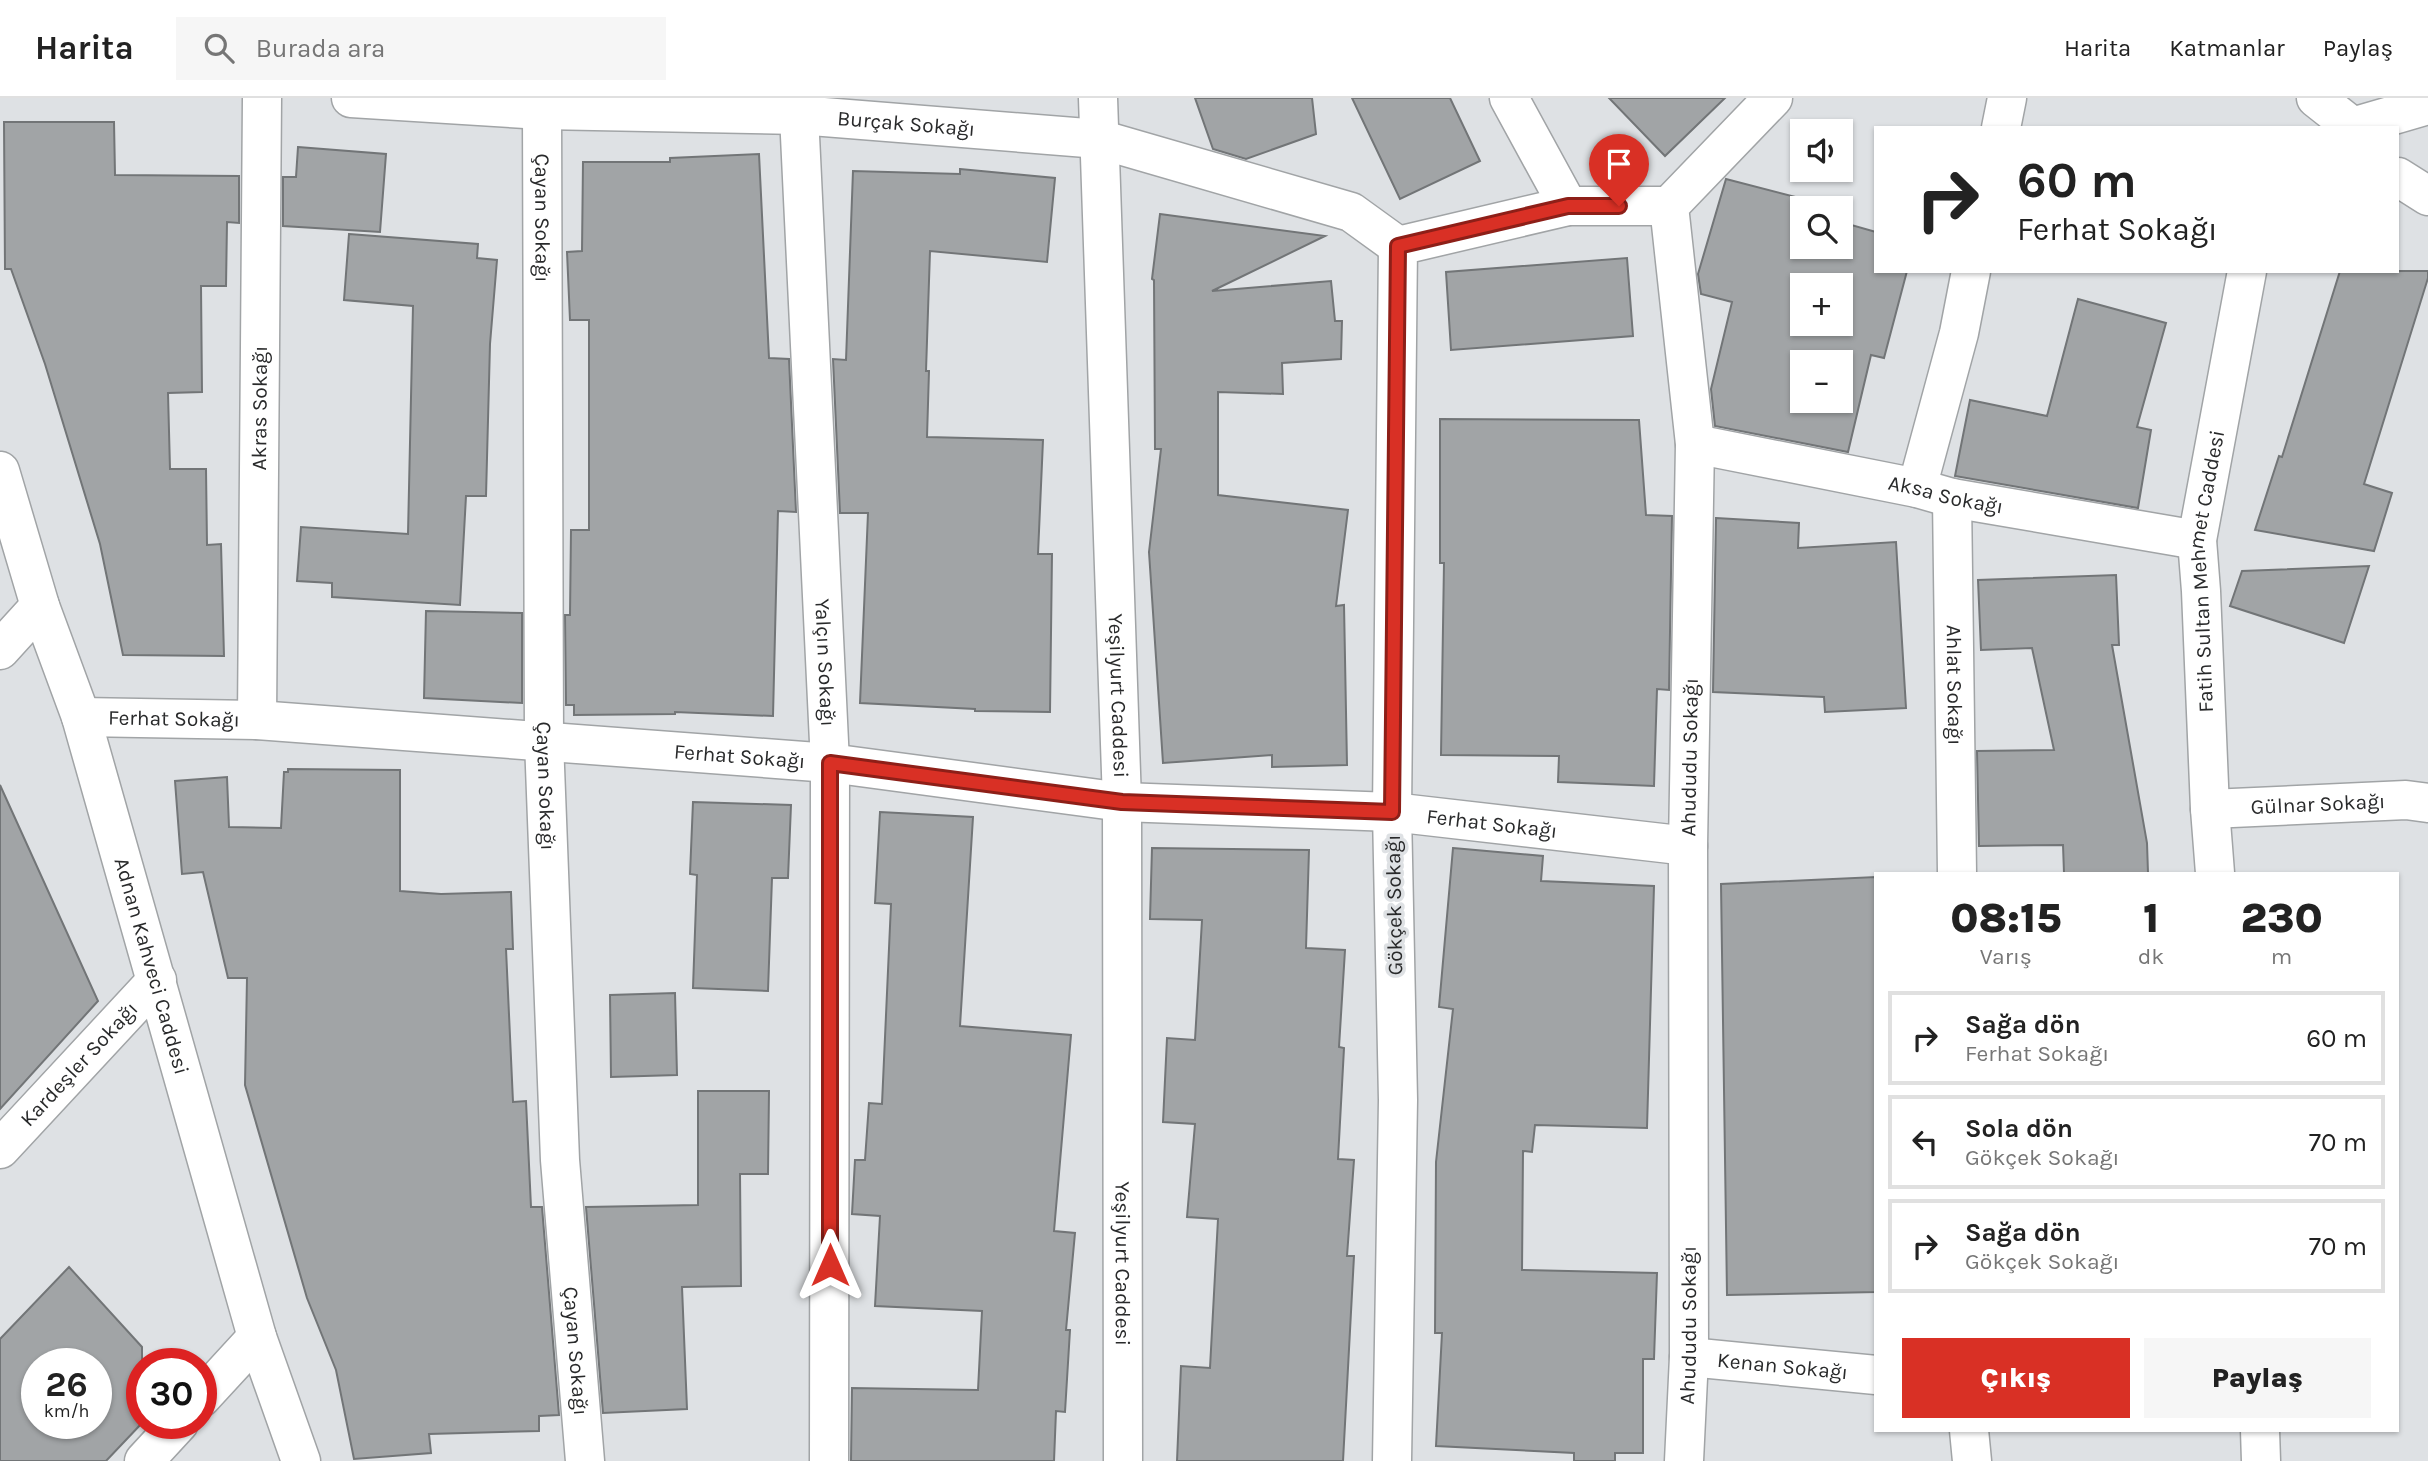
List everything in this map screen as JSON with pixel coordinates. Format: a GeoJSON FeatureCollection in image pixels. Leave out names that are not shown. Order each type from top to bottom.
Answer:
{"type":"FeatureCollection","features":[{"type":"Feature","properties":{"kind":"street","name":"Akras Sokağı"},"geometry":{"type":"LineString","coordinates":[[257,720],[262,98]]}},
{"type":"Feature","properties":{"kind":"street","name":"Burçak Sokağı"},"geometry":{"type":"LineString","coordinates":[[351,98],[436,100],[542,110],[795,107],[1099,139],[1351,212],[1398,246]]}},
{"type":"Feature","properties":{"kind":"street","name":"Yeşilyurt Caddesi"},"geometry":{"type":"LineString","coordinates":[[1098,98],[1122,802],[1123,1461]]}},
{"type":"Feature","properties":{"kind":"street"},"geometry":{"type":"LineString","coordinates":[[1509,98],[1568,206]]}},
{"type":"Feature","properties":{"kind":"street"},"geometry":{"type":"LineString","coordinates":[[1398,246],[1568,206],[1669,206],[1773,98]]}},
{"type":"Feature","properties":{"kind":"street"},"geometry":{"type":"LineString","coordinates":[[2001,126],[2007,98]]}},
{"type":"Feature","properties":{"kind":"street"},"geometry":{"type":"LineString","coordinates":[[2316,98],[2350,126]]}},
{"type":"Feature","properties":{"kind":"street"},"geometry":{"type":"LineString","coordinates":[[2354,126],[2425,103]]}},
{"type":"Feature","properties":{"kind":"street","name":"Yalçın Sokağı"},"geometry":{"type":"LineString","coordinates":[[795,107],[830,763],[829,1461]]}},
{"type":"Feature","properties":{"kind":"street","name":"Çayan Sokağı"},"geometry":{"type":"LineString","coordinates":[[542,110],[544,741],[560,1160],[585,1461]]}},
{"type":"Feature","properties":{"kind":"street"},"geometry":{"type":"LineString","coordinates":[[2399,178],[2428,196]]}},
{"type":"Feature","properties":{"kind":"street","name":"Ahududu Sokağı"},"geometry":{"type":"LineString","coordinates":[[1669,206],[1696,444],[1688,846],[1689,1357],[1684,1461]]}},
{"type":"Feature","properties":{"kind":"street","name":"Gökçek Sokağı"},"geometry":{"type":"LineString","coordinates":[[1392,1461],[1398,1100],[1392,812],[1398,246]]}},
{"type":"Feature","properties":{"kind":"street","name":"Ahlat Sokağı"},"geometry":{"type":"LineString","coordinates":[[1958,872],[1934,493],[1971,273]]}},
{"type":"Feature","properties":{"kind":"street","name":"Fatih Sultan Mehmet Caddesi"},"geometry":{"type":"LineString","coordinates":[[2215,872],[2197,540],[2247,273]]}},
{"type":"Feature","properties":{"kind":"street","name":"Aksa Sokağı"},"geometry":{"type":"LineString","coordinates":[[1696,444],[1934,493],[2197,540]]}},
{"type":"Feature","properties":{"kind":"street","name":"Adnan Kahveci Caddesi"},"geometry":{"type":"LineString","coordinates":[[0,471],[40,606],[81,717],[257,1338],[301,1461]]}},
{"type":"Feature","properties":{"kind":"street"},"geometry":{"type":"LineString","coordinates":[[0,650],[40,606]]}},
{"type":"Feature","properties":{"kind":"street","name":"Ferhat Sokağı"},"geometry":{"type":"LineString","coordinates":[[81,717],[257,720],[830,763],[1122,802],[1392,812],[1688,846]]}},
{"type":"Feature","properties":{"kind":"street","name":"Gülnar Sokağı"},"geometry":{"type":"LineString","coordinates":[[2210,809],[2406,800],[2428,803]]}},
{"type":"Feature","properties":{"kind":"street","name":"Kardeşler Sokağı"},"geometry":{"type":"LineString","coordinates":[[0,1149],[157,981]]}},
{"type":"Feature","properties":{"kind":"street"},"geometry":{"type":"LineString","coordinates":[[217,1381],[257,1338]]}},
{"type":"Feature","properties":{"kind":"street","name":"Kenan Sokağı"},"geometry":{"type":"LineString","coordinates":[[1689,1357],[1874,1375]]}},
{"type":"Feature","properties":{"kind":"street"},"geometry":{"type":"LineString","coordinates":[[1969,1432],[1972,1461]]}},
{"type":"Feature","properties":{"kind":"street"},"geometry":{"type":"LineString","coordinates":[[2260,1432],[2261,1461]]}},
{"type":"Feature","properties":{"kind":"street"},"geometry":{"type":"LineString","coordinates":[[144,1461],[164,1439]]}},
{"type":"Feature","properties":{"kind":"building"},"geometry":{"type":"Polygon","coordinates":[[[1195,98],[1312,98],[1316,134],[1246,159],[1213,149],[1195,98]]]}},
{"type":"Feature","properties":{"kind":"building"},"geometry":{"type":"Polygon","coordinates":[[[1352,98],[1450,98],[1480,161],[1400,199],[1352,98]]]}},
{"type":"Feature","properties":{"kind":"building"},"geometry":{"type":"Polygon","coordinates":[[[1609,98],[1725,98],[1665,156],[1609,98]]]}},
{"type":"Feature","properties":{"kind":"building"},"geometry":{"type":"Polygon","coordinates":[[[4,122],[114,122],[115,175],[239,176],[239,223],[227,222],[226,286],[201,286],[202,392],[168,393],[170,469],[206,469],[207,545],[221,544],[224,656],[123,655],[100,544],[45,364],[11,269],[5,269],[4,122]]]}},
{"type":"Feature","properties":{"kind":"building"},"geometry":{"type":"Polygon","coordinates":[[[298,147],[386,154],[380,232],[283,226],[283,177],[296,177],[298,147]]]}},
{"type":"Feature","properties":{"kind":"building"},"geometry":{"type":"Polygon","coordinates":[[[759,154],[769,358],[789,359],[796,512],[778,511],[773,716],[675,712],[574,715],[574,705],[566,705],[565,615],[570,615],[571,530],[589,530],[589,320],[570,320],[567,252],[582,251],[583,162],[670,162],[670,158],[759,154]]]}},
{"type":"Feature","properties":{"kind":"building"},"geometry":{"type":"Polygon","coordinates":[[[960,169],[1055,178],[1047,262],[930,251],[926,371],[929,371],[927,437],[1043,440],[1038,554],[1052,554],[1050,712],[975,711],[860,703],[868,513],[840,513],[833,359],[846,360],[853,171],[960,174],[960,169]]]}},
{"type":"Feature","properties":{"kind":"building"},"geometry":{"type":"Polygon","coordinates":[[[1726,179],[1792,196],[1790,259],[1853,259],[1853,225],[1874,231],[1874,273],[1906,273],[1884,358],[1871,355],[1848,452],[1715,426],[1711,389],[1732,302],[1701,294],[1698,274],[1726,179]]]}},
{"type":"Feature","properties":{"kind":"building"},"geometry":{"type":"Polygon","coordinates":[[[1160,214],[1325,236],[1212,291],[1331,281],[1335,321],[1342,321],[1341,359],[1282,363],[1283,394],[1218,392],[1218,495],[1348,510],[1336,606],[1344,605],[1347,765],[1272,767],[1272,755],[1163,763],[1149,552],[1161,449],[1155,449],[1152,279],[1160,214]]]}},
{"type":"Feature","properties":{"kind":"building"},"geometry":{"type":"Polygon","coordinates":[[[349,234],[478,244],[477,258],[497,260],[490,344],[486,496],[466,496],[460,605],[332,597],[332,583],[297,581],[301,527],[408,534],[413,306],[344,300],[349,234]]]}},
{"type":"Feature","properties":{"kind":"building"},"geometry":{"type":"Polygon","coordinates":[[[1627,258],[1633,336],[1451,350],[1446,272],[1627,258]]]}},
{"type":"Feature","properties":{"kind":"building"},"geometry":{"type":"Polygon","coordinates":[[[2428,271],[2364,484],[2392,493],[2374,551],[2255,530],[2279,456],[2282,457],[2339,273],[2428,271]]]}},
{"type":"Feature","properties":{"kind":"building"},"geometry":{"type":"Polygon","coordinates":[[[2078,299],[2166,323],[2137,427],[2151,430],[2138,508],[1955,476],[1970,400],[2047,416],[2078,299]]]}},
{"type":"Feature","properties":{"kind":"building"},"geometry":{"type":"Polygon","coordinates":[[[1440,419],[1639,420],[1646,515],[1672,516],[1669,690],[1657,689],[1654,786],[1558,782],[1559,756],[1441,755],[1444,563],[1440,563],[1440,419]]]}},
{"type":"Feature","properties":{"kind":"building"},"geometry":{"type":"Polygon","coordinates":[[[1716,518],[1799,523],[1798,548],[1896,542],[1906,708],[1825,712],[1824,697],[1713,692],[1716,518]]]}},
{"type":"Feature","properties":{"kind":"building"},"geometry":{"type":"Polygon","coordinates":[[[2369,566],[2344,643],[2230,606],[2242,571],[2369,566]]]}},
{"type":"Feature","properties":{"kind":"building"},"geometry":{"type":"Polygon","coordinates":[[[2116,575],[2119,645],[2112,645],[2147,843],[2148,872],[2064,872],[2063,845],[1979,846],[1977,751],[2054,750],[2032,648],[1981,650],[1978,580],[2116,575]]]}},
{"type":"Feature","properties":{"kind":"building"},"geometry":{"type":"Polygon","coordinates":[[[426,611],[522,613],[522,703],[424,698],[426,611]]]}},
{"type":"Feature","properties":{"kind":"building"},"geometry":{"type":"Polygon","coordinates":[[[288,769],[400,770],[400,891],[441,894],[511,892],[513,949],[506,949],[513,1102],[526,1101],[531,1207],[542,1207],[559,1415],[539,1416],[539,1431],[429,1434],[431,1453],[354,1459],[336,1370],[307,1298],[245,1085],[247,978],[228,978],[203,872],[182,874],[175,781],[227,777],[229,827],[281,828],[284,772],[288,772],[288,769]]]}},
{"type":"Feature","properties":{"kind":"building"},"geometry":{"type":"Polygon","coordinates":[[[0,785],[98,1001],[0,1109],[0,785]]]}},
{"type":"Feature","properties":{"kind":"building"},"geometry":{"type":"Polygon","coordinates":[[[693,802],[791,805],[788,878],[772,878],[768,991],[693,988],[697,875],[690,874],[693,802]]]}},
{"type":"Feature","properties":{"kind":"building"},"geometry":{"type":"Polygon","coordinates":[[[880,812],[973,817],[960,1026],[1071,1035],[1054,1231],[1075,1233],[1066,1330],[1070,1330],[1065,1412],[1056,1411],[1054,1461],[851,1461],[852,1388],[978,1390],[982,1311],[875,1306],[880,1216],[852,1214],[855,1160],[865,1160],[869,1103],[882,1104],[891,904],[875,903],[880,812]]]}},
{"type":"Feature","properties":{"kind":"building"},"geometry":{"type":"Polygon","coordinates":[[[1152,848],[1309,850],[1306,948],[1345,950],[1339,1047],[1344,1048],[1338,1159],[1354,1160],[1347,1256],[1354,1256],[1343,1461],[1177,1461],[1181,1366],[1210,1368],[1218,1219],[1187,1217],[1195,1124],[1163,1122],[1167,1038],[1195,1040],[1202,920],[1150,919],[1152,848]]]}},
{"type":"Feature","properties":{"kind":"building"},"geometry":{"type":"Polygon","coordinates":[[[1453,848],[1543,856],[1541,881],[1654,886],[1647,1128],[1535,1125],[1532,1152],[1523,1151],[1522,1270],[1657,1273],[1654,1359],[1643,1359],[1643,1453],[1615,1453],[1615,1461],[1574,1461],[1574,1453],[1436,1446],[1442,1333],[1435,1333],[1436,1162],[1453,1009],[1439,1007],[1453,848]]]}},
{"type":"Feature","properties":{"kind":"building"},"geometry":{"type":"Polygon","coordinates":[[[1874,877],[1874,1292],[1727,1295],[1721,884],[1874,877]]]}},
{"type":"Feature","properties":{"kind":"building"},"geometry":{"type":"Polygon","coordinates":[[[675,993],[677,1075],[611,1077],[610,995],[675,993]]]}},
{"type":"Feature","properties":{"kind":"building"},"geometry":{"type":"Polygon","coordinates":[[[698,1091],[769,1091],[768,1174],[740,1174],[741,1286],[682,1287],[687,1409],[603,1413],[586,1207],[698,1205],[698,1091]]]}},
{"type":"Feature","properties":{"kind":"building"},"geometry":{"type":"Polygon","coordinates":[[[69,1267],[142,1347],[126,1348],[127,1439],[106,1461],[0,1461],[0,1339],[69,1267]]]}},
{"type":"Feature","properties":{"kind":"route"},"geometry":{"type":"LineString","coordinates":[[830,1265],[830,763],[1122,802],[1392,812],[1398,246],[1568,206],[1619,206]]}}]}
